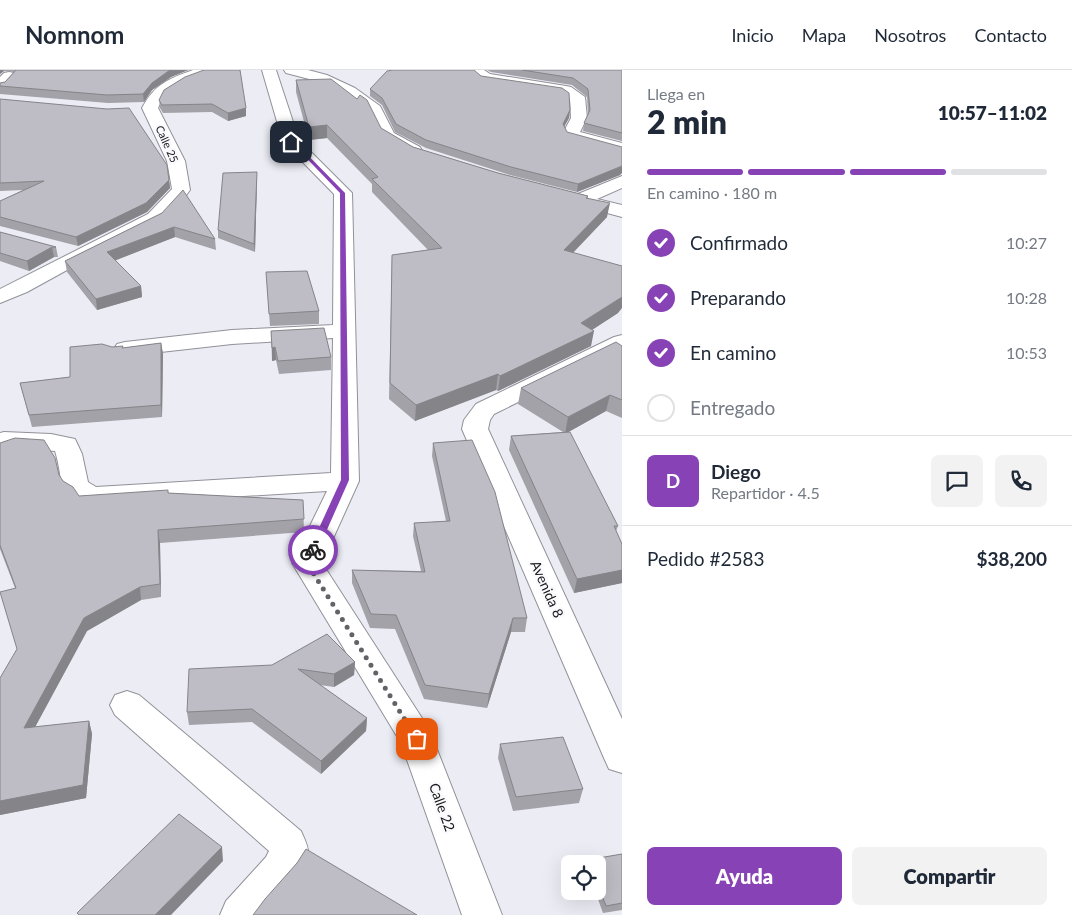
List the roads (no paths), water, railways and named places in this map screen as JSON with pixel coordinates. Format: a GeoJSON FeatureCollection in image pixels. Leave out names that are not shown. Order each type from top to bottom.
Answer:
{"type":"FeatureCollection","features":[{"type":"Feature","properties":{"kind":"street","name":"Calle 25"},"geometry":{"type":"LineString","coordinates":[[0,297],[20,288],[80,254],[155,218],[181,190],[176,161],[142,108],[157,94],[180,80],[206,70]]}},
{"type":"Feature","properties":{"kind":"street","name":"Calle 22"},"geometry":{"type":"LineString","coordinates":[[269,70],[291,142],[342,193],[345,331],[345,480],[307,563],[417,739],[482,915]]}},
{"type":"Feature","properties":{"kind":"street"},"geometry":{"type":"LineString","coordinates":[[291,70],[322,78],[350,92],[375,109],[387,136],[428,157]]}},
{"type":"Feature","properties":{"kind":"street"},"geometry":{"type":"LineString","coordinates":[[474,70],[486,78],[566,90],[577,97],[579,118],[571,133],[572,135],[622,148]]}},
{"type":"Feature","properties":{"kind":"street"},"geometry":{"type":"LineString","coordinates":[[579,200],[622,181]]}},
{"type":"Feature","properties":{"kind":"street"},"geometry":{"type":"LineString","coordinates":[[560,195],[622,211]]}},
{"type":"Feature","properties":{"kind":"street"},"geometry":{"type":"LineString","coordinates":[[53,247],[80,254]]}},
{"type":"Feature","properties":{"kind":"street"},"geometry":{"type":"LineString","coordinates":[[114,350],[232,337],[345,331]]}},
{"type":"Feature","properties":{"kind":"street","name":"Avenida 8"},"geometry":{"type":"LineString","coordinates":[[622,342],[485,409],[477,420],[475,429],[622,758]]}},
{"type":"Feature","properties":{"kind":"street"},"geometry":{"type":"LineString","coordinates":[[4,440],[51,442],[66,445],[70,454],[74,485],[83,494],[95,496],[345,480]]}},
{"type":"Feature","properties":{"kind":"street"},"geometry":{"type":"LineString","coordinates":[[127,705],[287,843],[289,856],[280,870],[240,915]]}}]}
